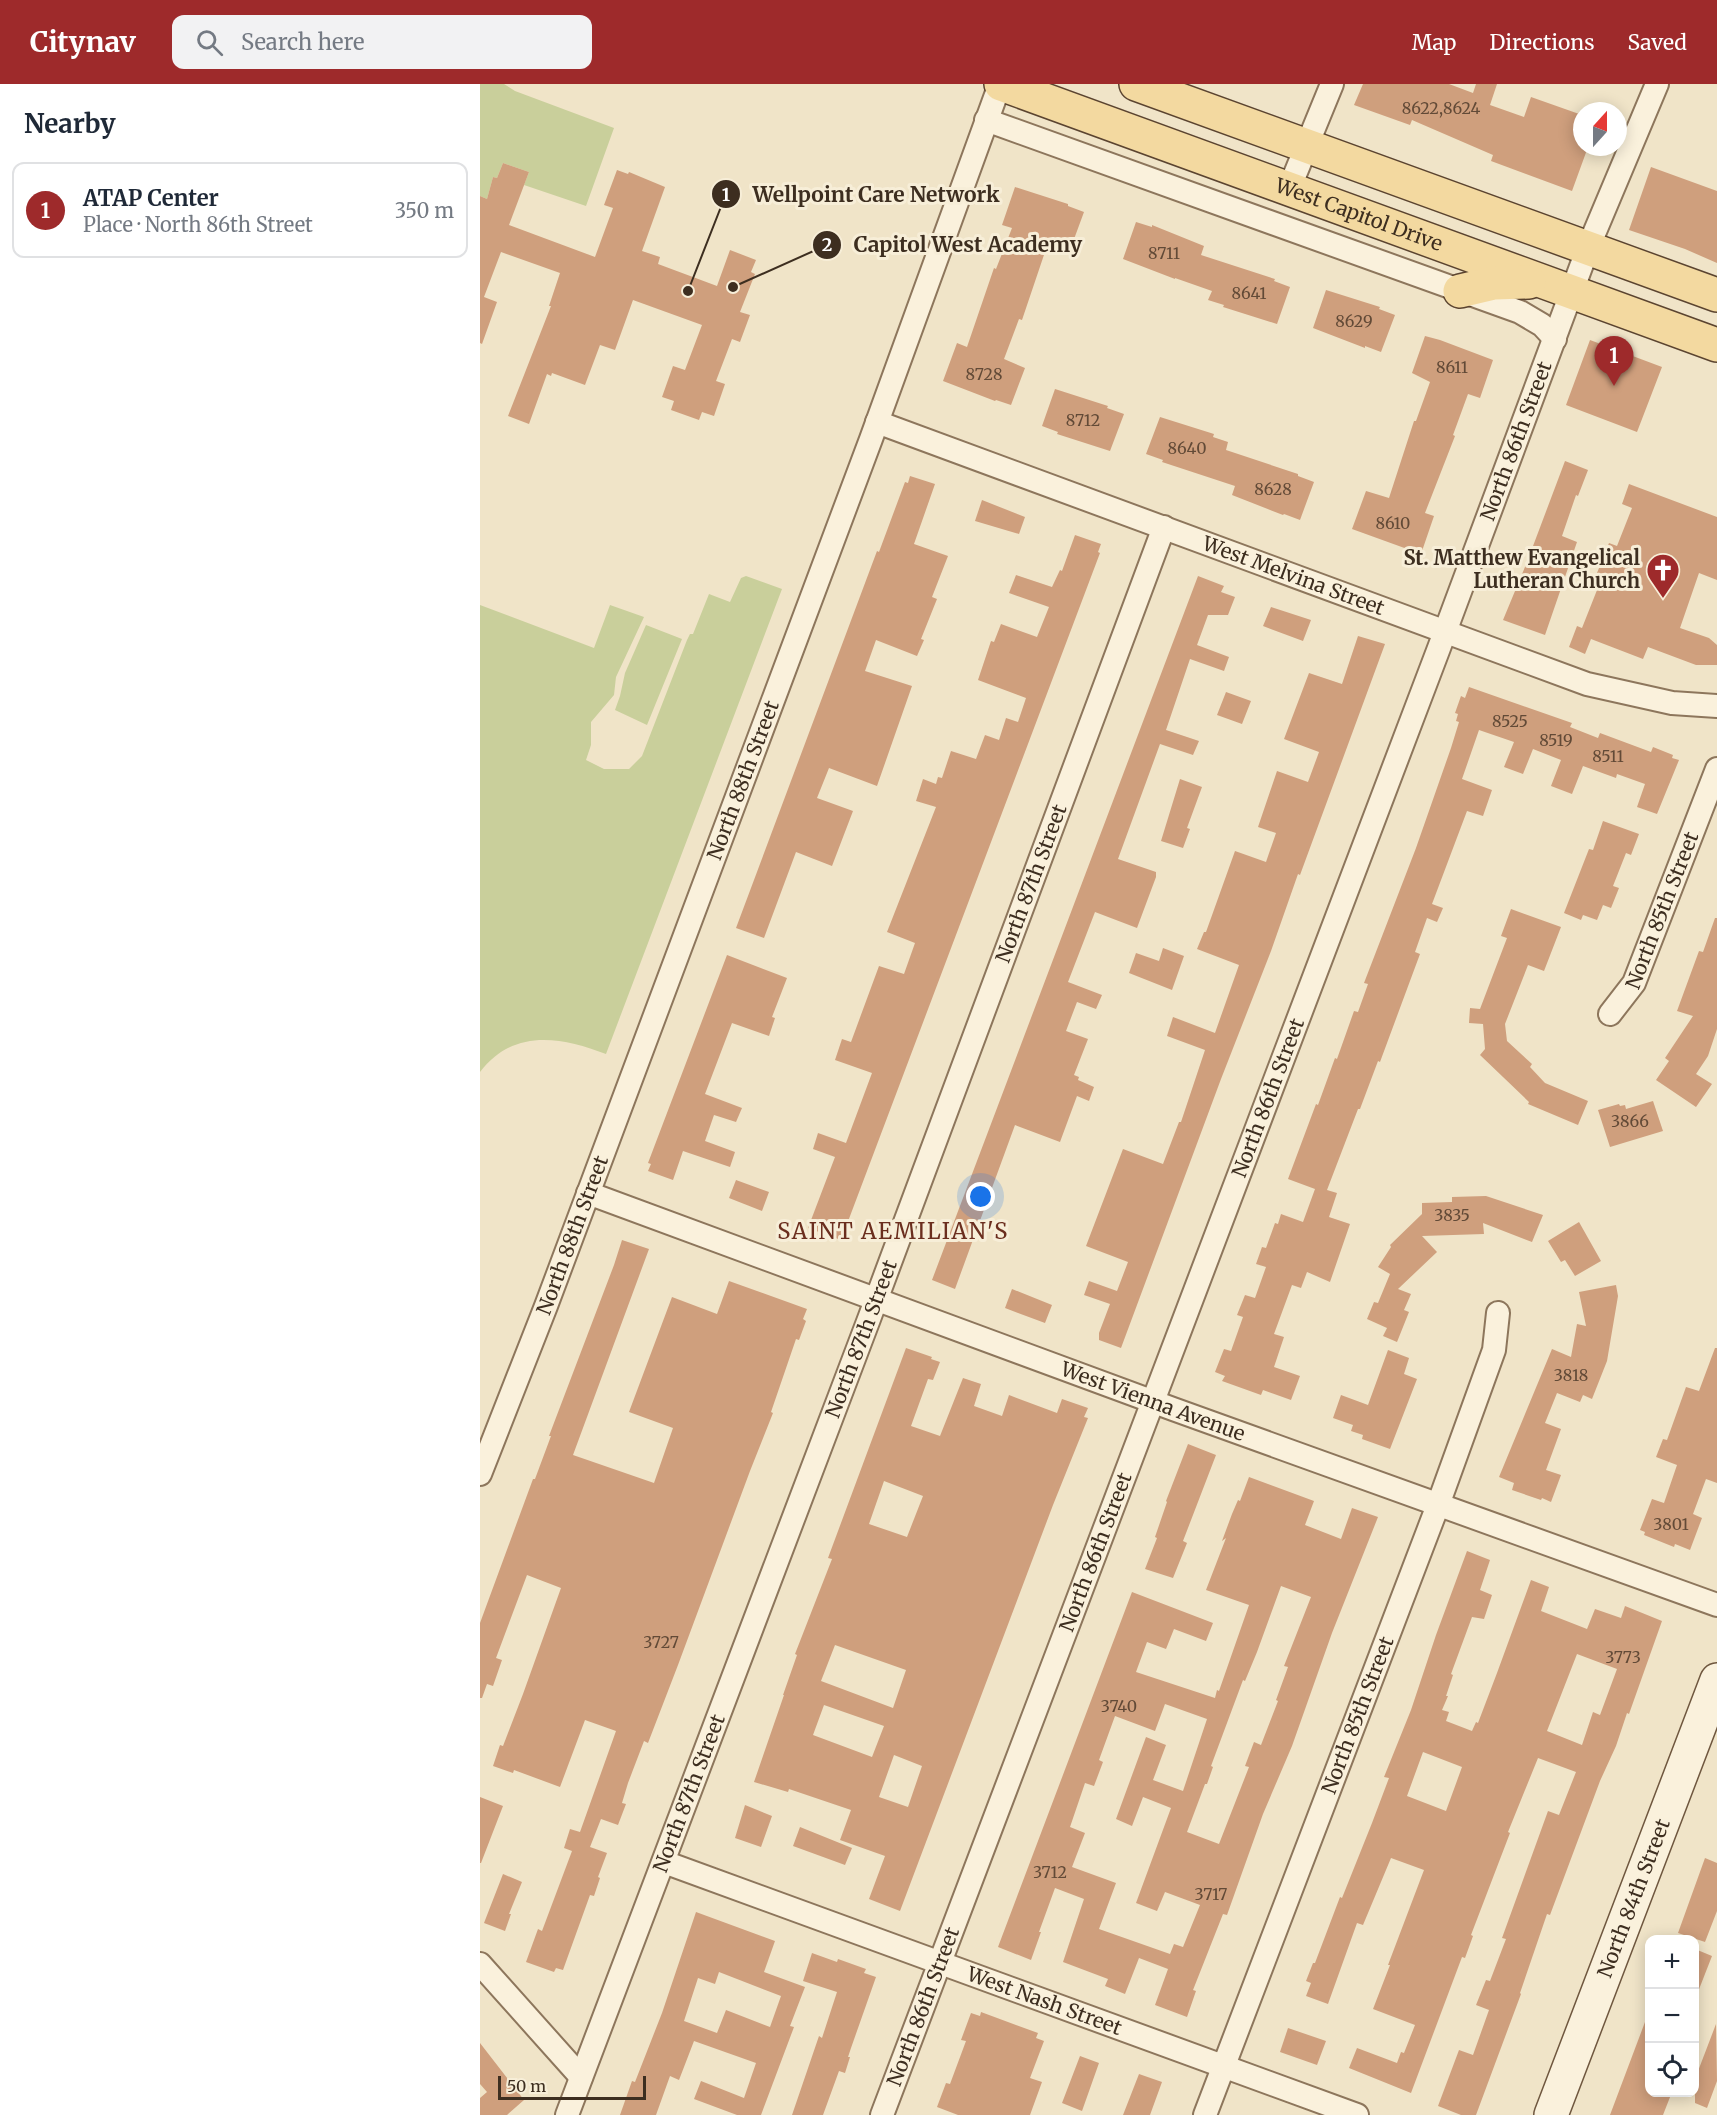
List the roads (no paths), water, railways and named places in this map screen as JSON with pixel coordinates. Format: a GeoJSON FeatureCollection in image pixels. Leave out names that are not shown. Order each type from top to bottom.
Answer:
{"type":"FeatureCollection","features":[{"type":"Feature","properties":{"kind":"main road","name":"West Capitol Drive"},"geometry":{"type":"LineString","coordinates":[[1000,84],[1717,345]]}},
{"type":"Feature","properties":{"kind":"main road"},"geometry":{"type":"LineString","coordinates":[[1136,84],[1717,295]]}},
{"type":"Feature","properties":{"kind":"main road"},"geometry":{"type":"LineString","coordinates":[[1460,291],[1494,283],[1558,287]]}},
{"type":"Feature","properties":{"kind":"street","name":"North 88th Street"},"geometry":{"type":"LineString","coordinates":[[480,1474],[588,1193],[877,422],[1000,84]]}},
{"type":"Feature","properties":{"kind":"street"},"geometry":{"type":"LineString","coordinates":[[1289,189],[1332,84]]}},
{"type":"Feature","properties":{"kind":"street","name":"North 86th Street"},"geometry":{"type":"LineString","coordinates":[[882,2115],[1555,339],[1558,287],[1588,248],[1657,84]]}},
{"type":"Feature","properties":{"kind":"street","name":"West Capitol Drive"},"geometry":{"type":"LineString","coordinates":[[986,120],[1528,316],[1542,325],[1555,339]]}},
{"type":"Feature","properties":{"kind":"street","name":"West Melvina Street"},"geometry":{"type":"LineString","coordinates":[[877,422],[1587,684],[1672,703],[1717,706]]}},
{"type":"Feature","properties":{"kind":"street","name":"North 87th Street"},"geometry":{"type":"LineString","coordinates":[[567,2115],[876,1299],[1164,527]]}},
{"type":"Feature","properties":{"kind":"street","name":"North 85th Street"},"geometry":{"type":"LineString","coordinates":[[1610,1014],[1634,983],[1717,769]]}},
{"type":"Feature","properties":{"kind":"street","name":"West Vienna Avenue"},"geometry":{"type":"LineString","coordinates":[[588,1193],[1152,1401],[1717,1605]]}},
{"type":"Feature","properties":{"kind":"street","name":"North 85th Street"},"geometry":{"type":"LineString","coordinates":[[1205,2115],[1438,1505],[1494,1350],[1498,1313]]}},
{"type":"Feature","properties":{"kind":"street","name":"North 84th Street"},"geometry":{"type":"LineString","coordinates":[[1551,2115],[1717,1680]]}},
{"type":"Feature","properties":{"kind":"street","name":"West Nash Street"},"geometry":{"type":"LineString","coordinates":[[664,1862],[1357,2115]]}},
{"type":"Feature","properties":{"kind":"street"},"geometry":{"type":"LineString","coordinates":[[480,1964],[581,2077]]}},
{"type":"Feature","properties":{"kind":"place","name":"Capitol West Academy"},"geometry":{"type":"Point","coordinates":[733,287]}},
{"type":"Feature","properties":{"kind":"place","name":"Wellpoint Care Network"},"geometry":{"type":"Point","coordinates":[688,291]}},
{"type":"Feature","properties":{"kind":"place","name":"ATAP Center"},"geometry":{"type":"Point","coordinates":[1614,386]}},
{"type":"Feature","properties":{"kind":"place","name":"St. Matthew Evangelical Lutheran Church"},"geometry":{"type":"Point","coordinates":[1663,599]}},
{"type":"Feature","properties":{"kind":"district","name":"SAINT AEMILIAN'S"},"geometry":{"type":"Point","coordinates":[893,1231]}}]}
